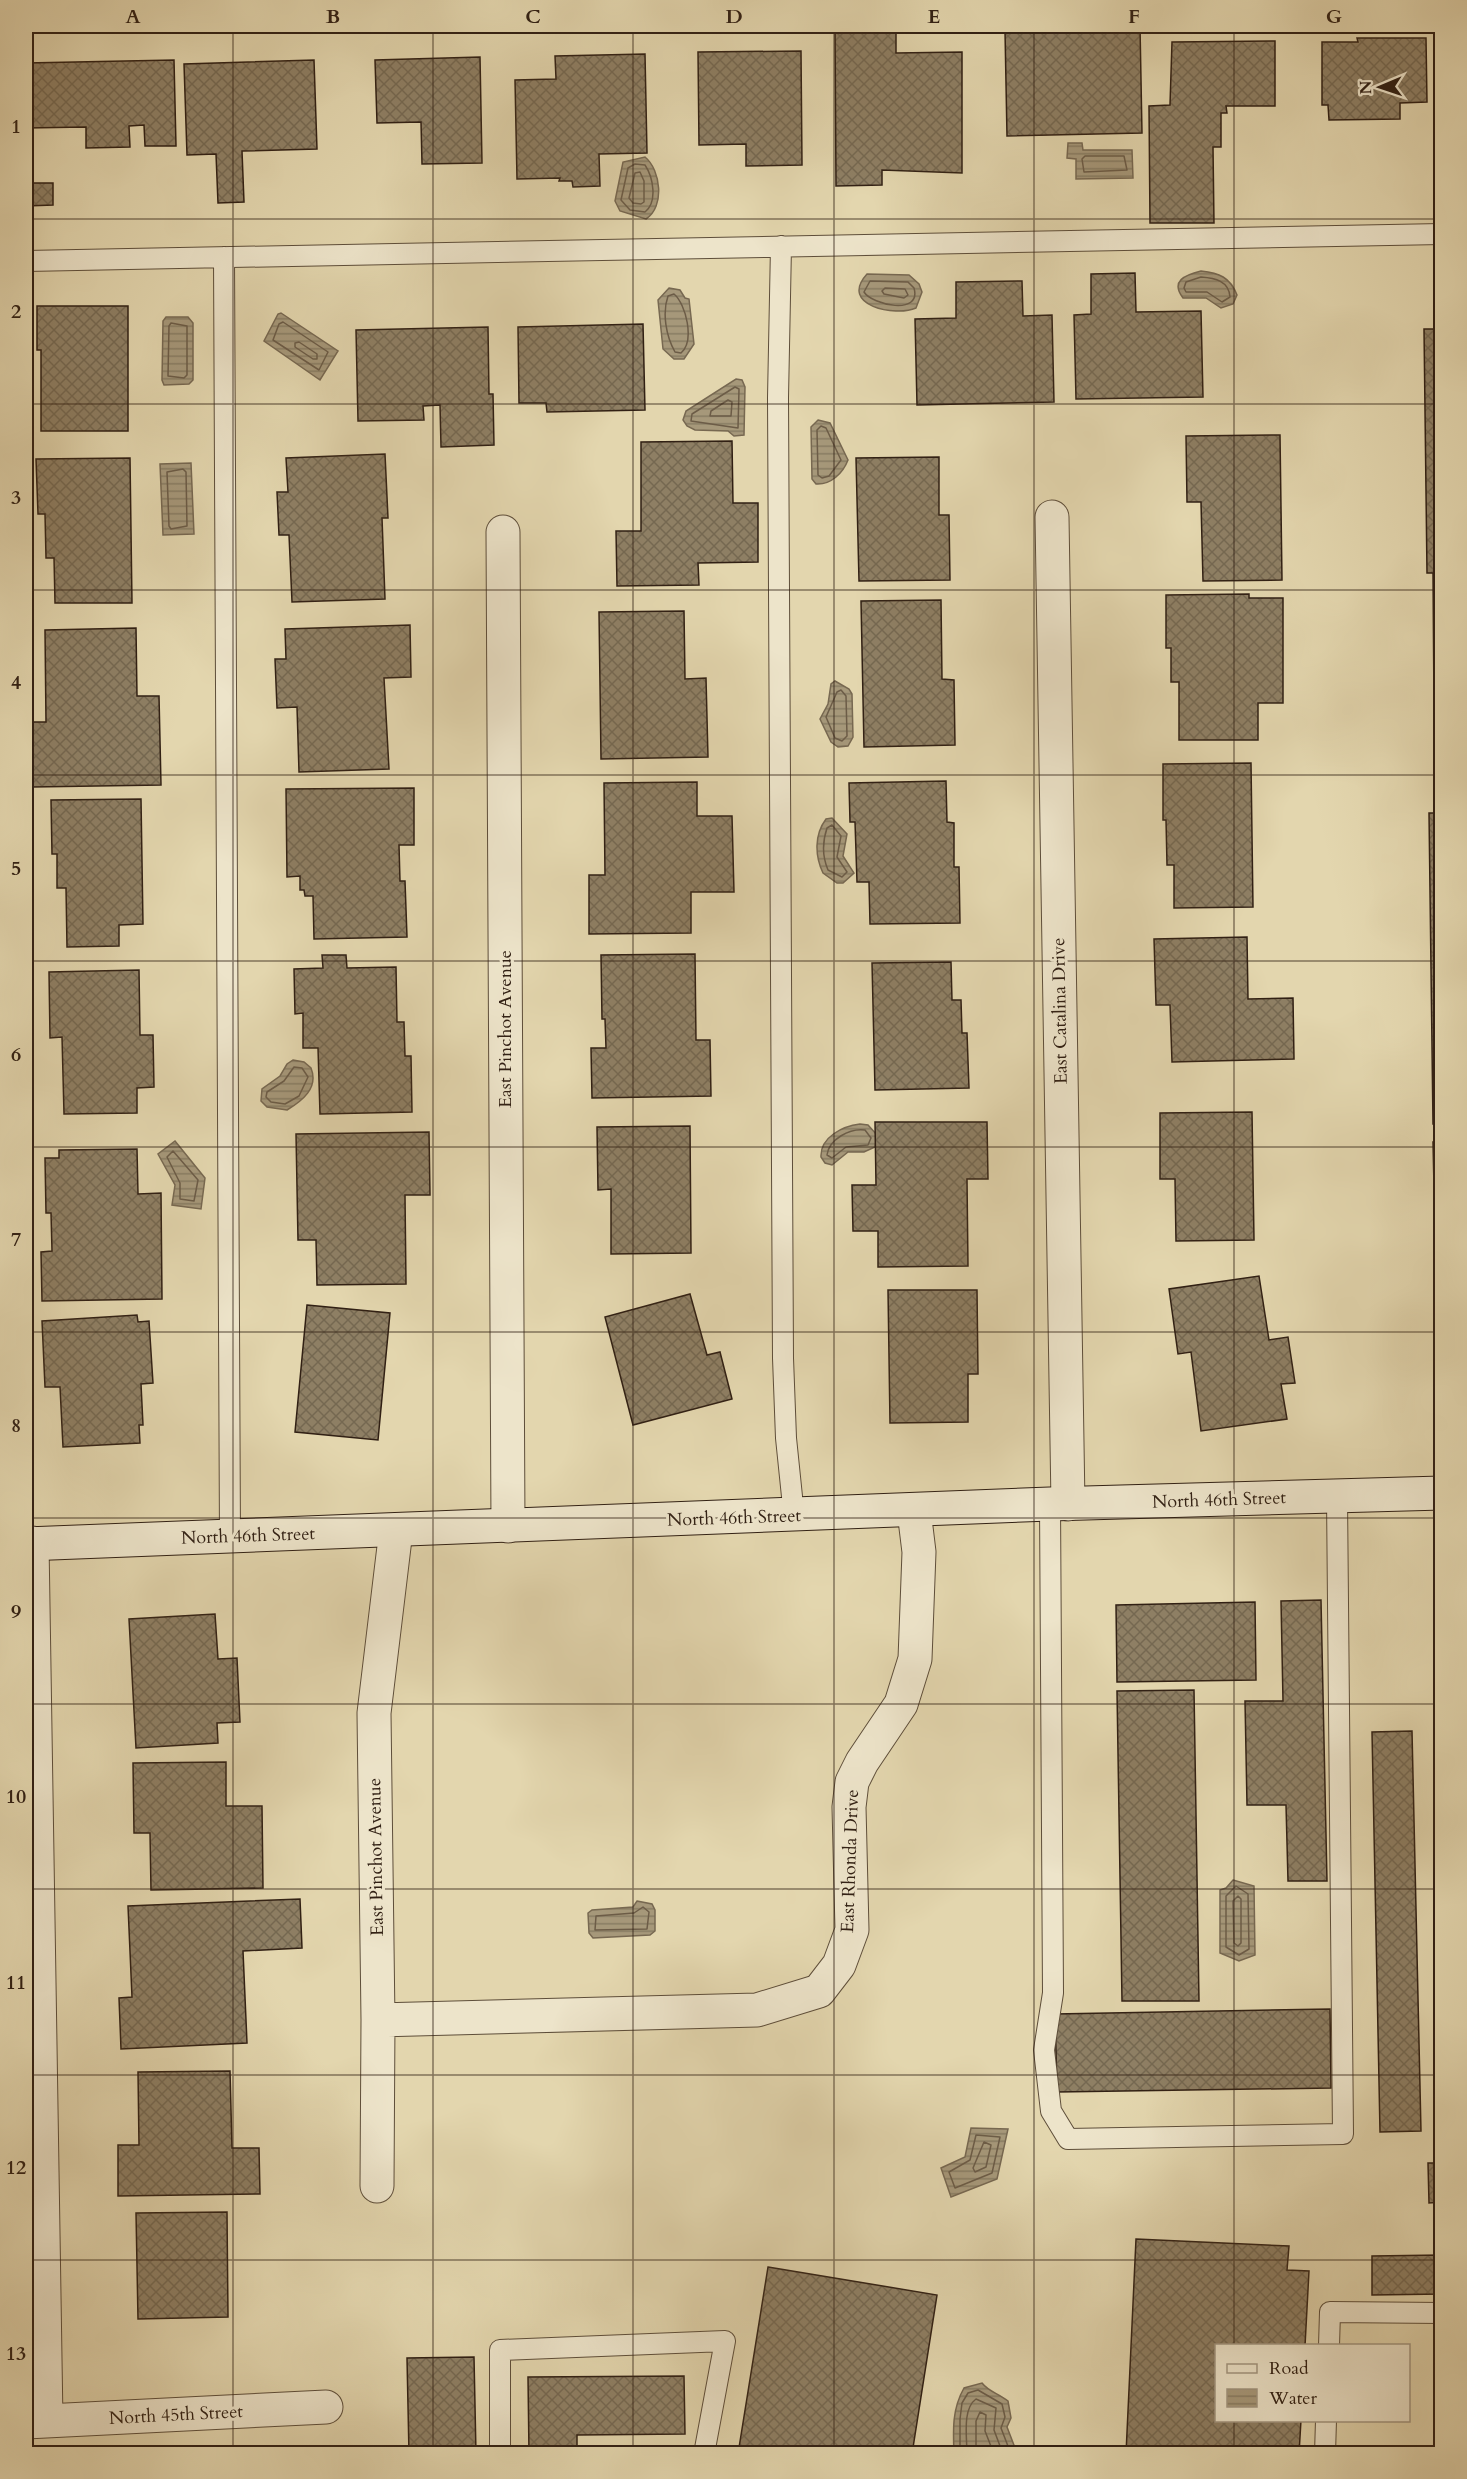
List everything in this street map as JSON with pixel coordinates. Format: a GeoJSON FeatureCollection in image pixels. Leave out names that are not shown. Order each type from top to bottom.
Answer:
{"type":"FeatureCollection","features":[{"type":"Feature","properties":{"kind":"street","name":"East Catalina Drive"},"geometry":{"type":"LineString","coordinates":[[1052,517],[1059,1504]]}},
{"type":"Feature","properties":{"kind":"street","name":"East Pinchot Avenue"},"geometry":{"type":"LineString","coordinates":[[502,532],[508,1526]]}},
{"type":"Feature","properties":{"kind":"street","name":"North 46th Street"},"geometry":{"type":"LineString","coordinates":[[29,1544],[1059,1504],[1442,1493]]}},
{"type":"Feature","properties":{"kind":"street","name":"East Rhonda Drive"},"geometry":{"type":"LineString","coordinates":[[378,2020],[757,2010],[819,1991],[839,1965],[852,1930],[849,1807],[852,1782],[862,1762],[901,1704],[915,1659],[919,1552],[915,1511]]}},
{"type":"Feature","properties":{"kind":"street","name":"East Pinchot Avenue"},"geometry":{"type":"LineString","coordinates":[[377,2186],[378,2020],[374,1713],[396,1530]]}},
{"type":"Feature","properties":{"kind":"street"},"geometry":{"type":"LineString","coordinates":[[29,1544],[36,2422]]}},
{"type":"Feature","properties":{"kind":"street","name":"North 45th Street"},"geometry":{"type":"LineString","coordinates":[[36,2422],[326,2407]]}},
{"type":"Feature","properties":{"kind":"lane"},"geometry":{"type":"LineString","coordinates":[[26,261],[1442,234]]}},
{"type":"Feature","properties":{"kind":"lane"},"geometry":{"type":"LineString","coordinates":[[781,246],[778,410],[783,1322],[786,1438],[794,1516]]}},
{"type":"Feature","properties":{"kind":"lane"},"geometry":{"type":"LineString","coordinates":[[224,257],[230,1537]]}},
{"type":"Feature","properties":{"kind":"lane"},"geometry":{"type":"LineString","coordinates":[[1059,1504],[1053,1993],[1044,2050],[1051,2111],[1068,2139],[1343,2134],[1337,1497]]}},
{"type":"Feature","properties":{"kind":"lane"},"geometry":{"type":"LineString","coordinates":[[1329,2344],[1330,2312],[1442,2313]]}},
{"type":"Feature","properties":{"kind":"lane"},"geometry":{"type":"LineString","coordinates":[[500,2454],[500,2350],[725,2341],[704,2454]]}},
{"type":"Feature","properties":{"kind":"lane"},"geometry":{"type":"LineString","coordinates":[[1325,2454],[1326,2422]]}},
{"type":"Feature","properties":{"kind":"water"},"geometry":{"type":"Polygon","coordinates":[[[1068,143],[1082,143],[1083,150],[1132,150],[1133,178],[1076,179],[1076,159],[1067,158],[1068,143]]]}},
{"type":"Feature","properties":{"kind":"water"},"geometry":{"type":"Polygon","coordinates":[[[645,157],[655,170],[659,188],[656,206],[646,219],[620,211],[615,201],[623,162],[645,157]]]}},
{"type":"Feature","properties":{"kind":"water"},"geometry":{"type":"Polygon","coordinates":[[[1201,271],[1223,277],[1231,284],[1237,295],[1233,304],[1221,308],[1206,298],[1183,298],[1178,287],[1181,280],[1201,271]]]}},
{"type":"Feature","properties":{"kind":"water"},"geometry":{"type":"Polygon","coordinates":[[[867,274],[909,275],[919,284],[922,292],[916,308],[884,310],[864,301],[860,294],[860,285],[867,274]]]}},
{"type":"Feature","properties":{"kind":"water"},"geometry":{"type":"Polygon","coordinates":[[[669,288],[680,290],[685,298],[689,299],[694,344],[684,359],[674,359],[663,349],[658,300],[669,288]]]}},
{"type":"Feature","properties":{"kind":"water"},"geometry":{"type":"Polygon","coordinates":[[[281,313],[338,351],[320,380],[264,341],[278,314],[281,313]]]}},
{"type":"Feature","properties":{"kind":"water"},"geometry":{"type":"Polygon","coordinates":[[[166,317],[188,317],[193,323],[193,380],[189,384],[164,385],[162,380],[163,321],[166,317]]]}},
{"type":"Feature","properties":{"kind":"water"},"geometry":{"type":"Polygon","coordinates":[[[736,379],[742,380],[745,387],[744,435],[734,436],[728,431],[695,430],[687,426],[683,420],[686,411],[736,379]]]}},
{"type":"Feature","properties":{"kind":"water"},"geometry":{"type":"Polygon","coordinates":[[[818,420],[830,423],[848,460],[836,477],[821,484],[816,484],[812,479],[811,427],[818,420]]]}},
{"type":"Feature","properties":{"kind":"water"},"geometry":{"type":"Polygon","coordinates":[[[191,463],[194,534],[163,535],[160,464],[191,463]]]}},
{"type":"Feature","properties":{"kind":"water"},"geometry":{"type":"Polygon","coordinates":[[[835,681],[849,689],[852,694],[853,737],[848,746],[838,747],[831,742],[820,719],[828,704],[831,684],[835,681]]]}},
{"type":"Feature","properties":{"kind":"water"},"geometry":{"type":"Polygon","coordinates":[[[832,818],[847,834],[843,856],[854,873],[843,883],[837,883],[823,873],[818,860],[819,832],[826,819],[832,818]]]}},
{"type":"Feature","properties":{"kind":"water"},"geometry":{"type":"Polygon","coordinates":[[[293,1060],[304,1062],[311,1068],[313,1082],[311,1088],[303,1098],[287,1110],[267,1107],[261,1101],[262,1089],[280,1076],[287,1064],[293,1060]]]}},
{"type":"Feature","properties":{"kind":"water"},"geometry":{"type":"Polygon","coordinates":[[[860,1124],[868,1125],[877,1135],[875,1147],[864,1152],[848,1152],[832,1165],[825,1163],[821,1157],[828,1138],[840,1130],[860,1124]]]}},
{"type":"Feature","properties":{"kind":"water"},"geometry":{"type":"Polygon","coordinates":[[[175,1141],[205,1178],[201,1209],[172,1205],[175,1185],[158,1154],[175,1141]]]}},
{"type":"Feature","properties":{"kind":"water"},"geometry":{"type":"Polygon","coordinates":[[[1233,1880],[1254,1886],[1255,1955],[1239,1961],[1220,1953],[1220,1890],[1226,1888],[1233,1880]]]}},
{"type":"Feature","properties":{"kind":"water"},"geometry":{"type":"Polygon","coordinates":[[[637,1901],[652,1904],[655,1910],[655,1931],[650,1935],[593,1938],[589,1933],[588,1913],[592,1910],[633,1907],[637,1901]]]}},
{"type":"Feature","properties":{"kind":"water"},"geometry":{"type":"Polygon","coordinates":[[[971,2128],[1008,2129],[997,2179],[951,2197],[941,2168],[965,2157],[971,2128]]]}},
{"type":"Feature","properties":{"kind":"water"},"geometry":{"type":"Polygon","coordinates":[[[982,2383],[1008,2401],[1011,2418],[1007,2427],[1017,2453],[954,2453],[954,2420],[960,2396],[964,2388],[982,2383]]]}},
{"type":"Feature","properties":{"kind":"building"},"geometry":{"type":"Polygon","coordinates":[[[835,26],[896,26],[896,53],[962,52],[962,173],[882,170],[882,185],[836,186],[835,26]]]}},
{"type":"Feature","properties":{"kind":"building"},"geometry":{"type":"Polygon","coordinates":[[[1042,26],[1067,26],[1067,30],[1092,29],[1092,26],[1140,26],[1142,133],[1007,136],[1005,31],[1042,30],[1042,26]]]}},
{"type":"Feature","properties":{"kind":"building"},"geometry":{"type":"Polygon","coordinates":[[[1357,38],[1426,38],[1427,102],[1400,103],[1400,119],[1329,120],[1328,105],[1322,105],[1322,42],[1358,42],[1357,38]]]}},
{"type":"Feature","properties":{"kind":"building"},"geometry":{"type":"Polygon","coordinates":[[[1275,41],[1275,106],[1226,106],[1227,113],[1221,113],[1221,147],[1213,147],[1214,223],[1150,223],[1149,106],[1170,105],[1172,42],[1275,41]]]}},
{"type":"Feature","properties":{"kind":"building"},"geometry":{"type":"Polygon","coordinates":[[[801,51],[802,165],[746,166],[746,144],[699,145],[698,52],[801,51]]]}},
{"type":"Feature","properties":{"kind":"building"},"geometry":{"type":"Polygon","coordinates":[[[645,54],[647,153],[599,154],[600,186],[573,187],[572,181],[559,181],[560,178],[517,179],[515,80],[556,79],[555,56],[645,54]]]}},
{"type":"Feature","properties":{"kind":"building"},"geometry":{"type":"Polygon","coordinates":[[[480,57],[482,163],[422,164],[421,122],[377,123],[375,60],[480,57]]]}},
{"type":"Feature","properties":{"kind":"building"},"geometry":{"type":"Polygon","coordinates":[[[174,60],[176,146],[145,146],[144,125],[129,126],[130,147],[86,148],[86,127],[26,128],[26,63],[174,60]]]}},
{"type":"Feature","properties":{"kind":"building"},"geometry":{"type":"Polygon","coordinates":[[[314,60],[317,149],[242,151],[244,202],[218,203],[216,154],[187,155],[184,64],[314,60]]]}},
{"type":"Feature","properties":{"kind":"building"},"geometry":{"type":"Polygon","coordinates":[[[1435,175],[1442,175],[1442,211],[1436,211],[1435,175]]]}},
{"type":"Feature","properties":{"kind":"building"},"geometry":{"type":"Polygon","coordinates":[[[26,183],[53,183],[53,205],[26,206],[26,183]]]}},
{"type":"Feature","properties":{"kind":"building"},"geometry":{"type":"Polygon","coordinates":[[[1439,264],[1442,264],[1442,302],[1440,302],[1439,264]]]}},
{"type":"Feature","properties":{"kind":"building"},"geometry":{"type":"Polygon","coordinates":[[[1135,273],[1136,312],[1201,311],[1203,397],[1076,399],[1074,315],[1091,314],[1091,274],[1135,273]]]}},
{"type":"Feature","properties":{"kind":"building"},"geometry":{"type":"Polygon","coordinates":[[[1022,281],[1023,316],[1052,315],[1054,402],[917,405],[915,319],[956,318],[956,282],[1022,281]]]}},
{"type":"Feature","properties":{"kind":"building"},"geometry":{"type":"Polygon","coordinates":[[[37,306],[128,306],[128,431],[41,431],[41,350],[37,350],[37,306]]]}},
{"type":"Feature","properties":{"kind":"building"},"geometry":{"type":"Polygon","coordinates":[[[643,324],[645,410],[547,412],[546,403],[519,403],[518,327],[643,324]]]}},
{"type":"Feature","properties":{"kind":"building"},"geometry":{"type":"Polygon","coordinates":[[[488,327],[489,394],[493,394],[494,445],[441,447],[440,405],[423,406],[424,420],[358,421],[356,330],[488,327]]]}},
{"type":"Feature","properties":{"kind":"building"},"geometry":{"type":"Polygon","coordinates":[[[1424,329],[1442,329],[1442,705],[1434,705],[1433,573],[1427,573],[1424,329]]]}},
{"type":"Feature","properties":{"kind":"building"},"geometry":{"type":"Polygon","coordinates":[[[1280,435],[1282,580],[1203,581],[1201,502],[1187,502],[1186,436],[1280,435]]]}},
{"type":"Feature","properties":{"kind":"building"},"geometry":{"type":"Polygon","coordinates":[[[732,441],[733,503],[758,503],[758,562],[698,563],[699,585],[617,586],[616,531],[641,531],[641,442],[732,441]]]}},
{"type":"Feature","properties":{"kind":"building"},"geometry":{"type":"Polygon","coordinates":[[[385,454],[388,518],[382,518],[385,599],[292,602],[289,535],[279,535],[277,492],[288,492],[286,458],[385,454]]]}},
{"type":"Feature","properties":{"kind":"building"},"geometry":{"type":"Polygon","coordinates":[[[939,457],[939,515],[949,515],[950,580],[859,581],[856,458],[939,457]]]}},
{"type":"Feature","properties":{"kind":"building"},"geometry":{"type":"Polygon","coordinates":[[[130,458],[132,603],[55,603],[54,558],[46,558],[45,514],[38,514],[36,459],[130,458]]]}},
{"type":"Feature","properties":{"kind":"building"},"geometry":{"type":"Polygon","coordinates":[[[1249,594],[1249,598],[1283,598],[1283,703],[1258,703],[1258,740],[1179,740],[1179,682],[1171,682],[1171,648],[1166,648],[1166,595],[1249,594]]]}},
{"type":"Feature","properties":{"kind":"building"},"geometry":{"type":"Polygon","coordinates":[[[941,600],[942,679],[954,680],[955,745],[864,747],[861,601],[941,600]]]}},
{"type":"Feature","properties":{"kind":"building"},"geometry":{"type":"Polygon","coordinates":[[[684,611],[685,679],[706,678],[708,757],[601,759],[599,612],[684,611]]]}},
{"type":"Feature","properties":{"kind":"building"},"geometry":{"type":"Polygon","coordinates":[[[410,625],[411,677],[384,678],[389,769],[299,772],[297,707],[277,708],[275,659],[286,659],[285,629],[410,625]]]}},
{"type":"Feature","properties":{"kind":"building"},"geometry":{"type":"Polygon","coordinates":[[[136,628],[137,696],[159,696],[161,785],[32,787],[31,722],[46,722],[45,630],[136,628]]]}},
{"type":"Feature","properties":{"kind":"building"},"geometry":{"type":"Polygon","coordinates":[[[1251,763],[1253,907],[1174,908],[1174,865],[1167,865],[1166,820],[1163,820],[1163,764],[1251,763]]]}},
{"type":"Feature","properties":{"kind":"building"},"geometry":{"type":"Polygon","coordinates":[[[946,781],[947,822],[954,823],[954,867],[959,867],[960,923],[870,924],[869,882],[857,882],[855,822],[850,822],[849,783],[946,781]]]}},
{"type":"Feature","properties":{"kind":"building"},"geometry":{"type":"Polygon","coordinates":[[[697,782],[697,816],[732,816],[734,892],[691,892],[691,933],[589,934],[589,875],[605,875],[604,783],[697,782]]]}},
{"type":"Feature","properties":{"kind":"building"},"geometry":{"type":"Polygon","coordinates":[[[414,788],[414,845],[399,845],[400,881],[405,881],[407,937],[314,939],[313,896],[305,896],[304,890],[300,890],[300,876],[287,877],[286,789],[414,788]]]}},
{"type":"Feature","properties":{"kind":"building"},"geometry":{"type":"Polygon","coordinates":[[[141,799],[143,924],[119,925],[119,946],[67,947],[66,888],[57,888],[57,854],[52,854],[51,800],[141,799]]]}},
{"type":"Feature","properties":{"kind":"building"},"geometry":{"type":"Polygon","coordinates":[[[1429,813],[1442,813],[1442,1124],[1433,1124],[1429,813]]]}},
{"type":"Feature","properties":{"kind":"building"},"geometry":{"type":"Polygon","coordinates":[[[1247,937],[1248,999],[1293,998],[1294,1059],[1172,1062],[1170,1005],[1156,1005],[1154,939],[1247,937]]]}},
{"type":"Feature","properties":{"kind":"building"},"geometry":{"type":"Polygon","coordinates":[[[695,954],[696,1040],[710,1040],[711,1096],[592,1098],[591,1048],[606,1048],[605,1019],[602,1019],[601,955],[695,954]]]}},
{"type":"Feature","properties":{"kind":"building"},"geometry":{"type":"Polygon","coordinates":[[[322,955],[346,955],[347,968],[396,967],[397,1022],[404,1022],[405,1056],[411,1056],[412,1112],[320,1114],[318,1048],[303,1048],[303,1013],[295,1014],[294,969],[323,968],[322,955]]]}},
{"type":"Feature","properties":{"kind":"building"},"geometry":{"type":"Polygon","coordinates":[[[951,962],[952,1000],[961,1000],[962,1033],[967,1033],[969,1088],[875,1090],[872,963],[951,962]]]}},
{"type":"Feature","properties":{"kind":"building"},"geometry":{"type":"Polygon","coordinates":[[[139,970],[140,1035],[153,1035],[154,1087],[137,1088],[137,1113],[64,1114],[62,1037],[50,1038],[49,972],[139,970]]]}},
{"type":"Feature","properties":{"kind":"building"},"geometry":{"type":"Polygon","coordinates":[[[1252,1112],[1254,1240],[1176,1241],[1175,1179],[1160,1179],[1160,1113],[1252,1112]]]}},
{"type":"Feature","properties":{"kind":"building"},"geometry":{"type":"Polygon","coordinates":[[[875,1122],[987,1122],[988,1179],[967,1179],[968,1266],[878,1267],[878,1231],[853,1231],[852,1185],[876,1185],[875,1122]]]}},
{"type":"Feature","properties":{"kind":"building"},"geometry":{"type":"Polygon","coordinates":[[[690,1126],[691,1253],[611,1254],[611,1189],[598,1190],[597,1127],[690,1126]]]}},
{"type":"Feature","properties":{"kind":"building"},"geometry":{"type":"Polygon","coordinates":[[[429,1132],[430,1195],[405,1195],[406,1284],[317,1285],[316,1240],[298,1240],[296,1134],[429,1132]]]}},
{"type":"Feature","properties":{"kind":"building"},"geometry":{"type":"Polygon","coordinates":[[[1433,1142],[1442,1142],[1442,1187],[1434,1187],[1433,1142]]]}},
{"type":"Feature","properties":{"kind":"building"},"geometry":{"type":"Polygon","coordinates":[[[137,1149],[138,1194],[161,1193],[162,1299],[42,1301],[41,1252],[52,1251],[51,1213],[46,1213],[45,1158],[59,1158],[59,1150],[137,1149]]]}},
{"type":"Feature","properties":{"kind":"building"},"geometry":{"type":"Polygon","coordinates":[[[1259,1276],[1269,1340],[1288,1337],[1295,1383],[1281,1384],[1287,1419],[1201,1431],[1191,1352],[1178,1354],[1169,1289],[1259,1276]]]}},
{"type":"Feature","properties":{"kind":"building"},"geometry":{"type":"Polygon","coordinates":[[[888,1290],[977,1290],[978,1374],[968,1374],[968,1422],[890,1423],[888,1290]]]}},
{"type":"Feature","properties":{"kind":"building"},"geometry":{"type":"Polygon","coordinates":[[[690,1294],[707,1355],[720,1352],[732,1399],[633,1425],[605,1317],[690,1294]]]}},
{"type":"Feature","properties":{"kind":"building"},"geometry":{"type":"Polygon","coordinates":[[[307,1305],[390,1313],[378,1440],[295,1432],[307,1305]]]}},
{"type":"Feature","properties":{"kind":"building"},"geometry":{"type":"Polygon","coordinates":[[[137,1315],[138,1322],[149,1321],[153,1383],[141,1384],[143,1425],[139,1425],[140,1443],[63,1447],[60,1387],[45,1387],[42,1321],[137,1315]]]}},
{"type":"Feature","properties":{"kind":"building"},"geometry":{"type":"Polygon","coordinates":[[[1321,1600],[1327,1881],[1288,1881],[1286,1805],[1247,1805],[1245,1701],[1283,1701],[1281,1601],[1321,1600]]]}},
{"type":"Feature","properties":{"kind":"building"},"geometry":{"type":"Polygon","coordinates":[[[1255,1602],[1256,1680],[1117,1682],[1116,1605],[1255,1602]]]}},
{"type":"Feature","properties":{"kind":"building"},"geometry":{"type":"Polygon","coordinates":[[[215,1614],[218,1659],[237,1658],[240,1722],[217,1723],[218,1743],[136,1748],[129,1619],[215,1614]]]}},
{"type":"Feature","properties":{"kind":"building"},"geometry":{"type":"Polygon","coordinates":[[[1194,1690],[1199,2001],[1122,2001],[1117,1691],[1194,1690]]]}},
{"type":"Feature","properties":{"kind":"building"},"geometry":{"type":"Polygon","coordinates":[[[1412,1731],[1421,2131],[1380,2132],[1372,1732],[1412,1731]]]}},
{"type":"Feature","properties":{"kind":"building"},"geometry":{"type":"Polygon","coordinates":[[[226,1762],[226,1806],[262,1806],[263,1888],[151,1890],[150,1833],[134,1833],[133,1763],[226,1762]]]}},
{"type":"Feature","properties":{"kind":"building"},"geometry":{"type":"Polygon","coordinates":[[[300,1899],[302,1948],[243,1951],[247,2043],[121,2049],[119,1998],[132,1997],[128,1906],[300,1899]]]}},
{"type":"Feature","properties":{"kind":"building"},"geometry":{"type":"Polygon","coordinates":[[[1330,2009],[1331,2088],[1057,2092],[1055,2014],[1330,2009]]]}},
{"type":"Feature","properties":{"kind":"building"},"geometry":{"type":"Polygon","coordinates":[[[230,2071],[232,2148],[259,2148],[260,2194],[118,2196],[118,2145],[139,2145],[138,2072],[230,2071]]]}},
{"type":"Feature","properties":{"kind":"building"},"geometry":{"type":"Polygon","coordinates":[[[1428,2163],[1442,2163],[1442,2202],[1429,2203],[1428,2163]]]}},
{"type":"Feature","properties":{"kind":"building"},"geometry":{"type":"Polygon","coordinates":[[[227,2212],[228,2317],[138,2319],[136,2213],[227,2212]]]}},
{"type":"Feature","properties":{"kind":"building"},"geometry":{"type":"Polygon","coordinates":[[[1136,2239],[1289,2246],[1287,2270],[1309,2271],[1305,2344],[1215,2344],[1215,2422],[1301,2422],[1299,2454],[1126,2454],[1136,2239]]]}},
{"type":"Feature","properties":{"kind":"building"},"geometry":{"type":"Polygon","coordinates":[[[1442,2255],[1442,2294],[1372,2295],[1372,2256],[1442,2255]]]}},
{"type":"Feature","properties":{"kind":"building"},"geometry":{"type":"Polygon","coordinates":[[[768,2267],[937,2295],[912,2454],[738,2454],[768,2267]]]}},
{"type":"Feature","properties":{"kind":"building"},"geometry":{"type":"Polygon","coordinates":[[[474,2357],[476,2454],[409,2454],[407,2358],[474,2357]]]}},
{"type":"Feature","properties":{"kind":"building"},"geometry":{"type":"Polygon","coordinates":[[[684,2376],[685,2434],[577,2435],[577,2454],[529,2454],[528,2377],[684,2376]]]}}]}
